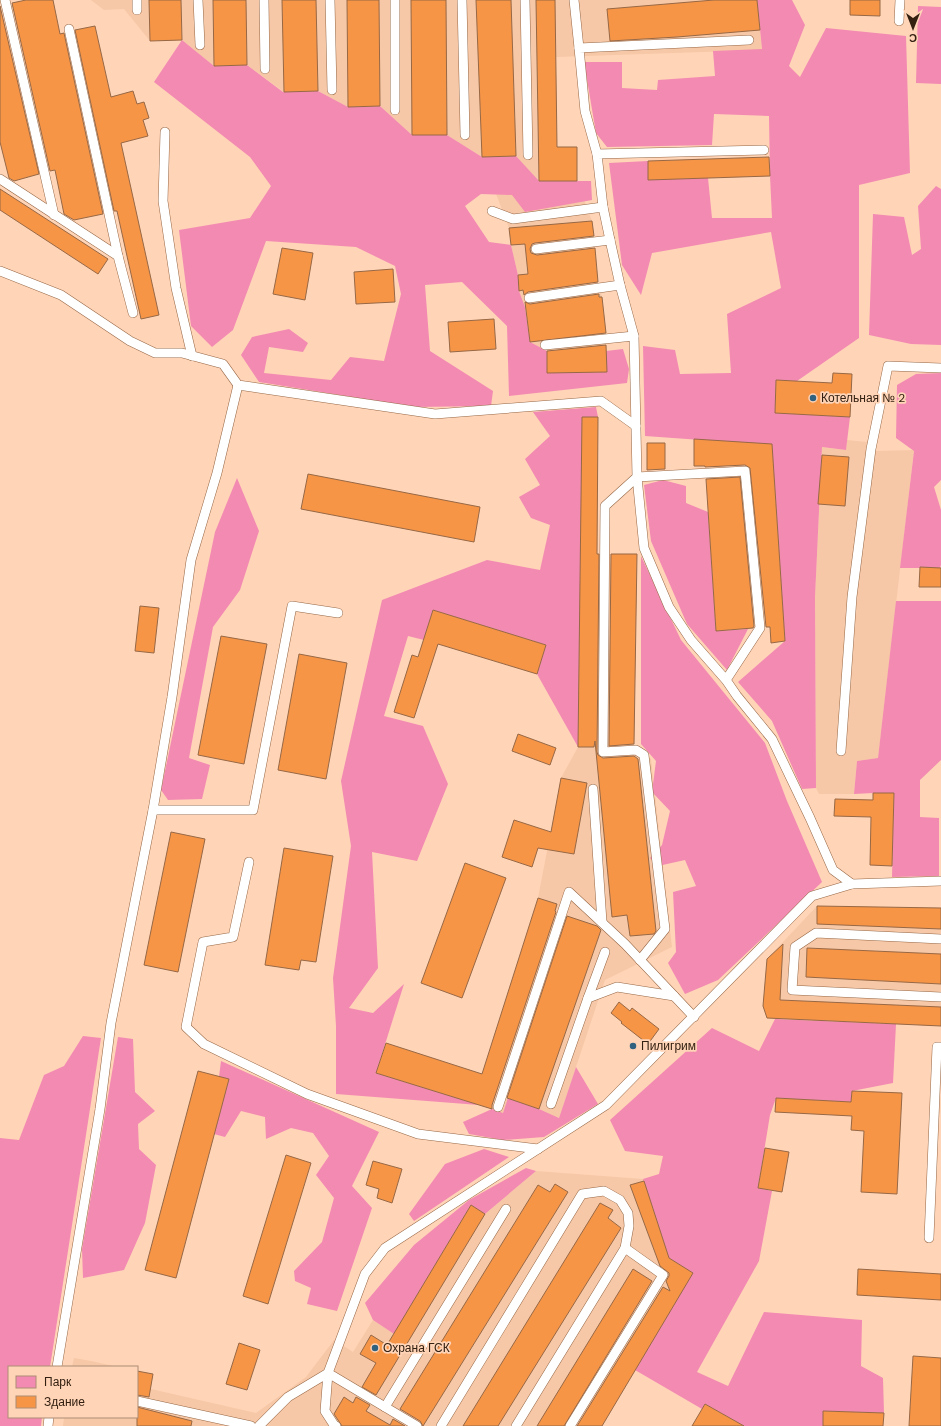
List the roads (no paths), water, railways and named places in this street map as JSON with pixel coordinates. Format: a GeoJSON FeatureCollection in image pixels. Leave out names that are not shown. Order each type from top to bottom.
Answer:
{"type":"FeatureCollection","features":[{"type":"Feature","properties":{"kind":"lane"},"geometry":{"type":"LineString","coordinates":[[5,0],[54,215]]}},
{"type":"Feature","properties":{"kind":"lane"},"geometry":{"type":"LineString","coordinates":[[137,0],[137,10]]}},
{"type":"Feature","properties":{"kind":"lane"},"geometry":{"type":"LineString","coordinates":[[198,0],[200,45]]}},
{"type":"Feature","properties":{"kind":"lane"},"geometry":{"type":"LineString","coordinates":[[264,0],[266,69]]}},
{"type":"Feature","properties":{"kind":"lane"},"geometry":{"type":"LineString","coordinates":[[330,0],[332,90]]}},
{"type":"Feature","properties":{"kind":"lane"},"geometry":{"type":"LineString","coordinates":[[394,0],[395,110]]}},
{"type":"Feature","properties":{"kind":"lane"},"geometry":{"type":"LineString","coordinates":[[462,0],[465,135]]}},
{"type":"Feature","properties":{"kind":"lane"},"geometry":{"type":"LineString","coordinates":[[525,0],[528,155]]}},
{"type":"Feature","properties":{"kind":"lane"},"geometry":{"type":"LineString","coordinates":[[574,0],[585,110],[597,154],[603,207],[610,240],[620,285],[634,336],[637,477],[644,548],[669,607],[692,640],[726,680],[772,739],[833,870],[852,884]]}},
{"type":"Feature","properties":{"kind":"lane"},"geometry":{"type":"LineString","coordinates":[[899,21],[900,0]]}},
{"type":"Feature","properties":{"kind":"lane"},"geometry":{"type":"LineString","coordinates":[[69,29],[118,256],[133,313]]}},
{"type":"Feature","properties":{"kind":"lane"},"geometry":{"type":"LineString","coordinates":[[579,48],[750,40]]}},
{"type":"Feature","properties":{"kind":"lane"},"geometry":{"type":"LineString","coordinates":[[165,132],[163,201],[176,288],[192,356]]}},
{"type":"Feature","properties":{"kind":"lane"},"geometry":{"type":"LineString","coordinates":[[597,154],[764,150]]}},
{"type":"Feature","properties":{"kind":"lane"},"geometry":{"type":"LineString","coordinates":[[0,179],[118,256]]}},
{"type":"Feature","properties":{"kind":"lane"},"geometry":{"type":"LineString","coordinates":[[492,211],[513,219],[603,207]]}},
{"type":"Feature","properties":{"kind":"lane"},"geometry":{"type":"LineString","coordinates":[[536,249],[610,240]]}},
{"type":"Feature","properties":{"kind":"lane"},"geometry":{"type":"LineString","coordinates":[[0,271],[61,295],[130,341],[155,353],[182,353],[223,364],[238,385],[435,414],[601,401],[636,426]]}},
{"type":"Feature","properties":{"kind":"lane"},"geometry":{"type":"LineString","coordinates":[[529,298],[620,285]]}},
{"type":"Feature","properties":{"kind":"lane"},"geometry":{"type":"LineString","coordinates":[[545,345],[634,336]]}},
{"type":"Feature","properties":{"kind":"lane"},"geometry":{"type":"LineString","coordinates":[[841,751],[852,596],[871,449],[888,366],[941,368]]}},
{"type":"Feature","properties":{"kind":"lane"},"geometry":{"type":"LineString","coordinates":[[57,1366],[100,1109],[111,1023],[153,810],[172,697],[191,560],[217,473],[238,385]]}},
{"type":"Feature","properties":{"kind":"lane"},"geometry":{"type":"LineString","coordinates":[[640,960],[665,929],[644,755],[636,750],[603,752],[605,506],[637,477],[745,471],[760,628],[726,680]]}},
{"type":"Feature","properties":{"kind":"lane"},"geometry":{"type":"LineString","coordinates":[[153,810],[253,810],[292,606],[338,613]]}},
{"type":"Feature","properties":{"kind":"lane"},"geometry":{"type":"LineString","coordinates":[[593,789],[602,922]]}},
{"type":"Feature","properties":{"kind":"lane"},"geometry":{"type":"LineString","coordinates":[[249,862],[233,937],[203,942],[186,1026],[204,1044],[307,1094],[418,1134],[538,1149]]}},
{"type":"Feature","properties":{"kind":"lane"},"geometry":{"type":"LineString","coordinates":[[336,1426],[326,1411],[328,1373],[365,1274],[384,1248],[606,1105],[812,896],[852,884],[941,880]]}},
{"type":"Feature","properties":{"kind":"lane"},"geometry":{"type":"LineString","coordinates":[[498,1107],[569,892],[640,960],[694,1017]]}},
{"type":"Feature","properties":{"kind":"lane"},"geometry":{"type":"LineString","coordinates":[[941,939],[816,933],[794,946],[792,990],[941,997]]}},
{"type":"Feature","properties":{"kind":"lane"},"geometry":{"type":"LineString","coordinates":[[550,1104],[605,952]]}},
{"type":"Feature","properties":{"kind":"lane"},"geometry":{"type":"LineString","coordinates":[[588,998],[617,987],[674,996]]}},
{"type":"Feature","properties":{"kind":"lane"},"geometry":{"type":"LineString","coordinates":[[930,1238],[937,1047],[941,1047]]}},
{"type":"Feature","properties":{"kind":"lane"},"geometry":{"type":"LineString","coordinates":[[441,1426],[582,1194],[604,1191],[620,1200],[628,1213],[629,1226],[625,1248],[516,1426]]}},
{"type":"Feature","properties":{"kind":"lane"},"geometry":{"type":"LineString","coordinates":[[386,1407],[506,1209]]}},
{"type":"Feature","properties":{"kind":"lane"},"geometry":{"type":"LineString","coordinates":[[570,1426],[663,1275],[625,1248]]}},
{"type":"Feature","properties":{"kind":"lane"},"geometry":{"type":"LineString","coordinates":[[328,1373],[417,1426]]}},
{"type":"Feature","properties":{"kind":"lane"},"geometry":{"type":"LineString","coordinates":[[259,1426],[288,1397],[328,1373]]}},
{"type":"Feature","properties":{"kind":"lane"},"geometry":{"type":"LineString","coordinates":[[138,1401],[251,1426]]}},
{"type":"Feature","properties":{"kind":"place","name":"Котельная № 2"},"geometry":{"type":"Point","coordinates":[813,398]}},
{"type":"Feature","properties":{"kind":"place","name":"Пилигрим"},"geometry":{"type":"Point","coordinates":[633,1046]}},
{"type":"Feature","properties":{"kind":"place","name":"Охрана ГСК"},"geometry":{"type":"Point","coordinates":[375,1348]}}]}
